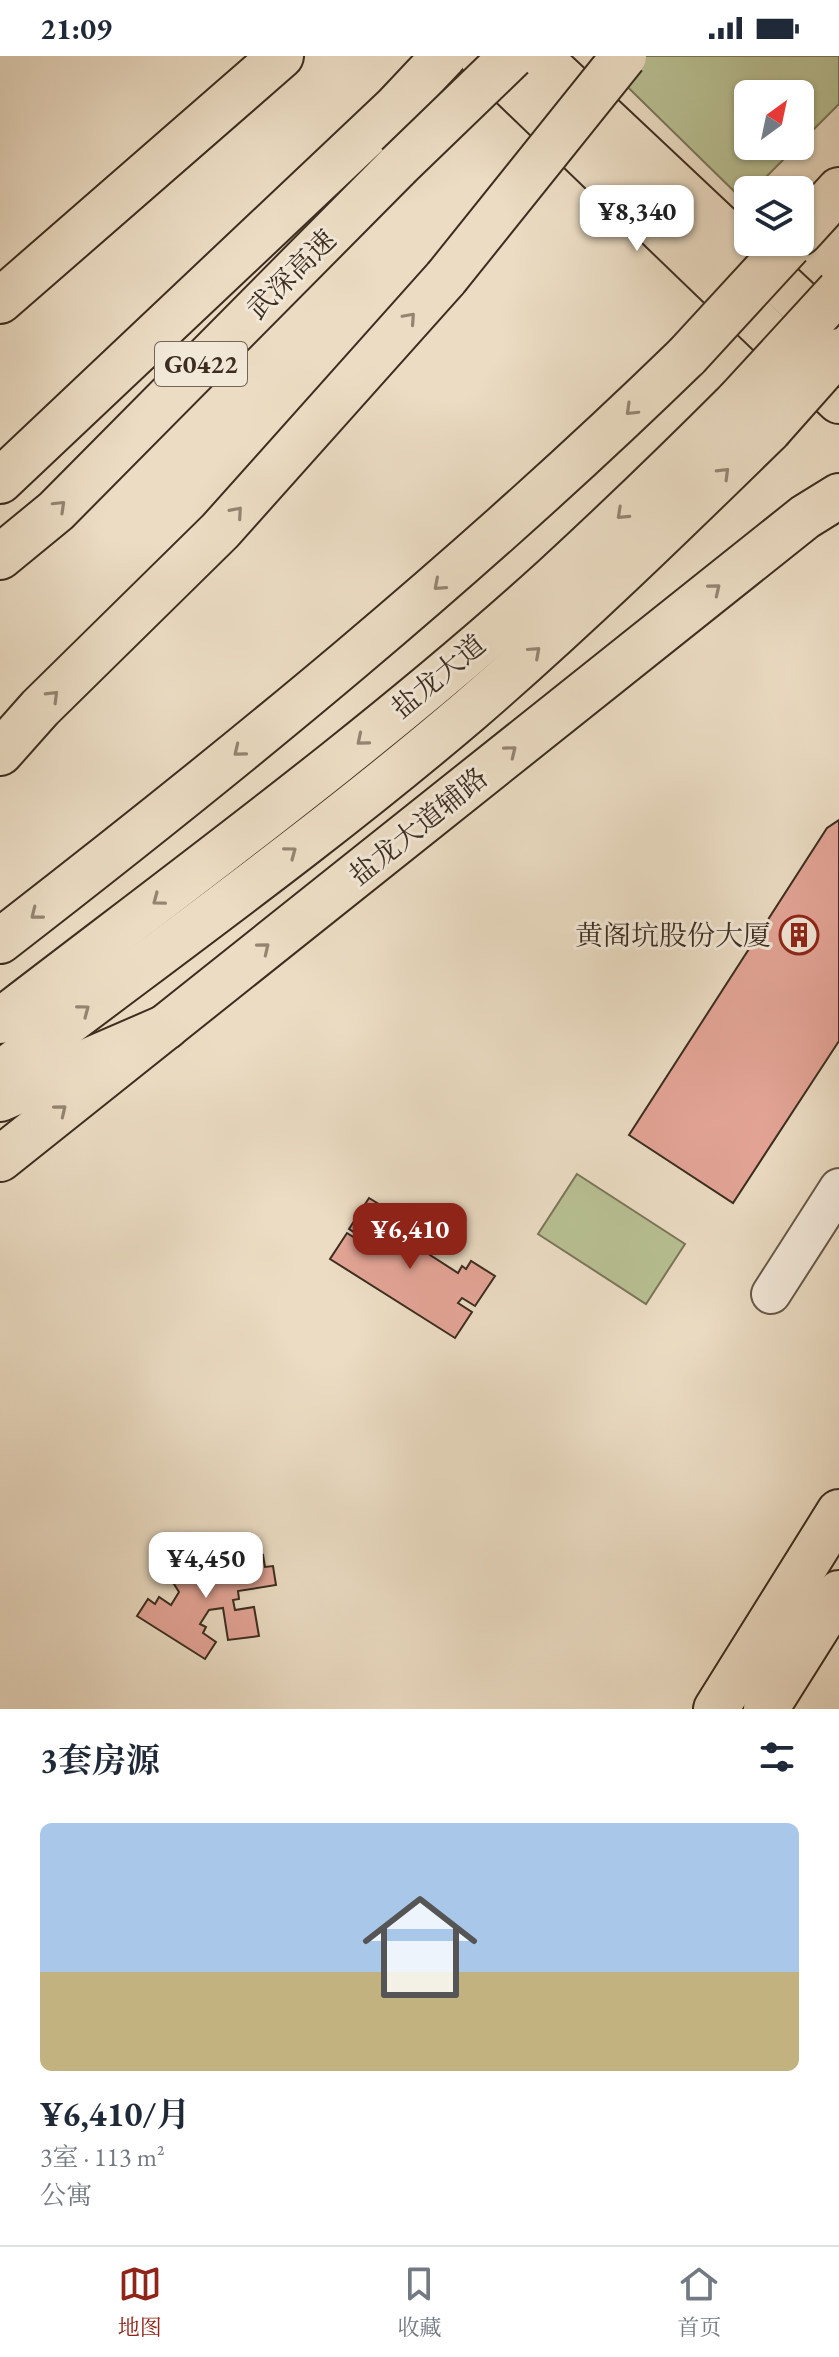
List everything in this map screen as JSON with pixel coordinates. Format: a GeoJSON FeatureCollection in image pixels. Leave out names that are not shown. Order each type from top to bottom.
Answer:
{"type":"FeatureCollection","features":[{"type":"Feature","properties":{"kind":"main road","name":"武深高速"},"geometry":{"type":"LineString","coordinates":[[0,481],[371,131],[444,56]]}},
{"type":"Feature","properties":{"kind":"main road"},"geometry":{"type":"LineString","coordinates":[[481,56],[839,401]]}},
{"type":"Feature","properties":{"kind":"main road","name":"武深高速"},"geometry":{"type":"LineString","coordinates":[[0,557],[56,511],[398,166],[512,56]]}},
{"type":"Feature","properties":{"kind":"main road"},"geometry":{"type":"LineString","coordinates":[[538,56],[839,339]]}},
{"type":"Feature","properties":{"kind":"main road"},"geometry":{"type":"LineString","coordinates":[[0,753],[40,708],[220,531],[446,278],[624,56]]}},
{"type":"Feature","properties":{"kind":"main road"},"geometry":{"type":"LineString","coordinates":[[0,301],[276,61]]}},
{"type":"Feature","properties":{"kind":"main road"},"geometry":{"type":"LineString","coordinates":[[814,217],[839,190]]}},
{"type":"Feature","properties":{"kind":"main road"},"geometry":{"type":"LineString","coordinates":[[0,941],[392,626],[612,429],[687,356],[778,256]]}},
{"type":"Feature","properties":{"kind":"main road","name":"盐龙大道"},"geometry":{"type":"LineString","coordinates":[[0,1074],[341,814],[468,712],[586,606],[753,415],[839,291]]}},
{"type":"Feature","properties":{"kind":"main road","name":"盐龙大道"},"geometry":{"type":"LineString","coordinates":[[0,1021],[299,792],[753,415],[839,351]]}},
{"type":"Feature","properties":{"kind":"main road","name":"盐龙大道辅路"},"geometry":{"type":"LineString","coordinates":[[0,1159],[805,517],[839,496]]}},
{"type":"Feature","properties":{"kind":"main road"},"geometry":{"type":"LineString","coordinates":[[0,985],[115,933]]}},
{"type":"Feature","properties":{"kind":"main road"},"geometry":{"type":"LineString","coordinates":[[0,1099],[166,1027]]}},
{"type":"Feature","properties":{"kind":"main road"},"geometry":{"type":"LineString","coordinates":[[716,1709],[839,1512]]}},
{"type":"Feature","properties":{"kind":"main road"},"geometry":{"type":"LineString","coordinates":[[766,1709],[839,1593]]}},
{"type":"Feature","properties":{"kind":"lane"},"geometry":{"type":"LineString","coordinates":[[771,1294],[839,1188]]}},
{"type":"Feature","properties":{"kind":"green space"},"geometry":{"type":"Polygon","coordinates":[[[596,56],[839,56],[839,104],[814,129],[814,80],[734,80],[734,160],[783,160],[767,176],[734,176],[734,191],[596,56]]]}},
{"type":"Feature","properties":{"kind":"green space"},"geometry":{"type":"Polygon","coordinates":[[[577,1174],[685,1244],[646,1304],[538,1234],[577,1174]]]}},
{"type":"Feature","properties":{"kind":"building","name":"黄阁坑股份大厦"},"geometry":{"type":"Polygon","coordinates":[[[839,820],[839,1041],[733,1203],[629,1135],[827,828],[839,820]]]}},
{"type":"Feature","properties":{"kind":"building"},"geometry":{"type":"Polygon","coordinates":[[[369,1198],[395,1214],[388,1224],[393,1227],[389,1233],[393,1237],[396,1233],[458,1273],[462,1266],[466,1269],[471,1261],[495,1276],[475,1306],[462,1298],[458,1303],[472,1312],[455,1338],[330,1259],[347,1233],[355,1238],[358,1235],[349,1229],[369,1198]]]}},
{"type":"Feature","properties":{"kind":"building"},"geometry":{"type":"Polygon","coordinates":[[[180,1542],[195,1565],[191,1568],[197,1578],[239,1572],[237,1559],[263,1555],[265,1567],[273,1566],[276,1585],[238,1591],[239,1599],[233,1600],[235,1610],[254,1607],[259,1636],[228,1640],[223,1608],[209,1610],[200,1624],[206,1627],[203,1633],[216,1642],[205,1659],[137,1616],[148,1599],[155,1604],[159,1597],[171,1605],[179,1592],[157,1557],[180,1542]]]}},
{"type":"Feature","properties":{"kind":"place","name":"黄阁坑股份大厦"},"geometry":{"type":"Point","coordinates":[799,935]}}]}
